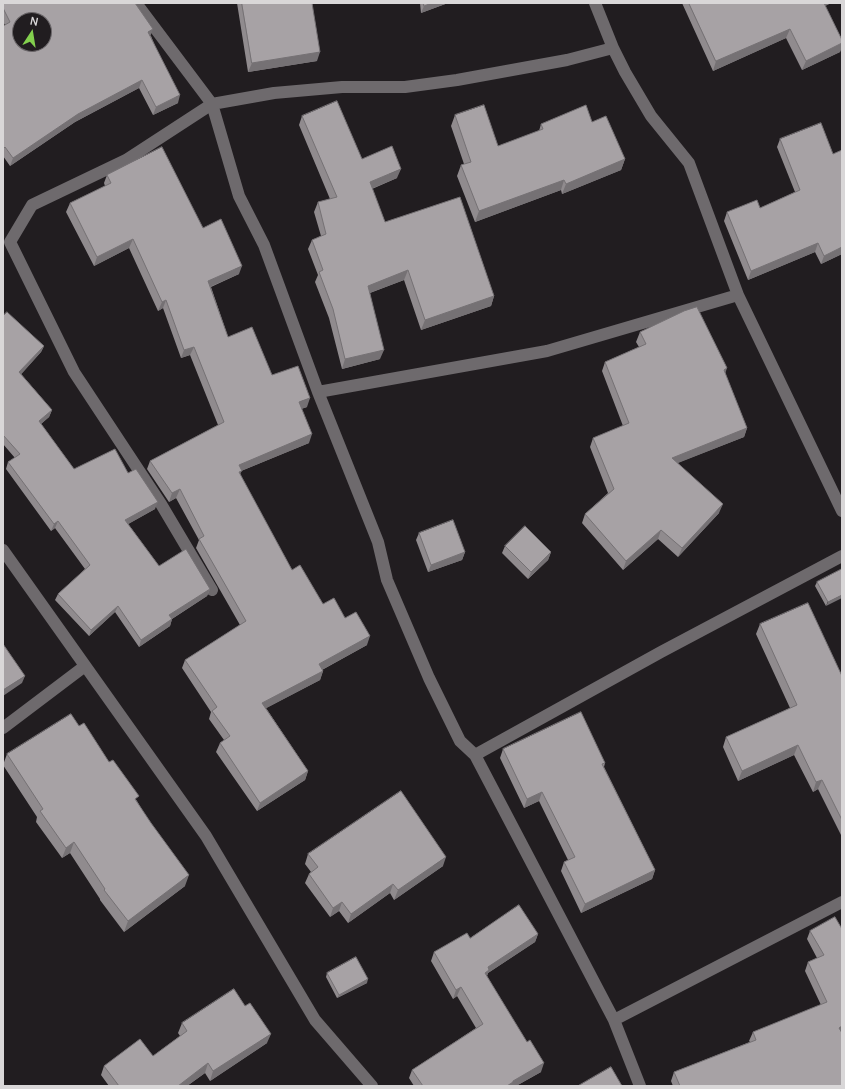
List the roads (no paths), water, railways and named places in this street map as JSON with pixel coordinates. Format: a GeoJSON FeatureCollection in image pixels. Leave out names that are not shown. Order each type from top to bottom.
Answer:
{"type":"FeatureCollection","features":[{"type":"Feature","properties":{"kind":"street"},"geometry":{"type":"LineString","coordinates":[[136,3],[212,104],[239,196],[264,245],[318,392],[378,542],[388,580],[429,678],[460,741],[475,755],[614,1020],[640,1086]]}},
{"type":"Feature","properties":{"kind":"street"},"geometry":{"type":"LineString","coordinates":[[595,3],[624,72],[651,116],[689,163],[738,295],[842,511]]}},
{"type":"Feature","properties":{"kind":"street"},"geometry":{"type":"LineString","coordinates":[[212,590],[162,504],[74,372],[10,242],[32,205],[126,160],[212,104],[274,93],[342,87],[405,87],[449,81],[567,60],[613,48]]}},
{"type":"Feature","properties":{"kind":"street"},"geometry":{"type":"LineString","coordinates":[[318,392],[547,351],[738,295]]}},
{"type":"Feature","properties":{"kind":"street"},"geometry":{"type":"LineString","coordinates":[[3,550],[206,836],[315,1020],[372,1086]]}},
{"type":"Feature","properties":{"kind":"street"},"geometry":{"type":"LineString","coordinates":[[475,755],[661,652],[842,556]]}},
{"type":"Feature","properties":{"kind":"street"},"geometry":{"type":"LineString","coordinates":[[3,728],[85,666]]}},
{"type":"Feature","properties":{"kind":"street"},"geometry":{"type":"LineString","coordinates":[[614,1020],[842,902]]}}]}
